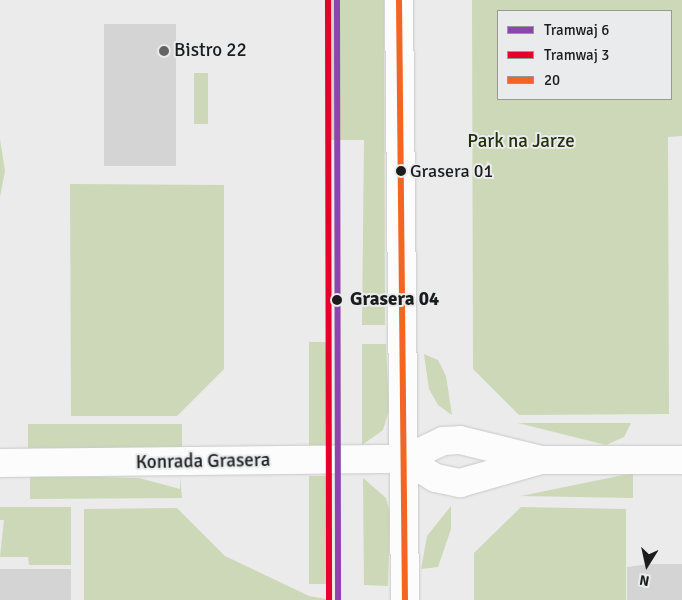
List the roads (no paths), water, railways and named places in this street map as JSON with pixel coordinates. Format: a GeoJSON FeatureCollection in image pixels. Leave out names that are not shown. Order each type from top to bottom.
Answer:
{"type":"FeatureCollection","features":[{"type":"Feature","properties":{"kind":"street"},"geometry":{"type":"LineString","coordinates":[[399,0],[406,600]]}},
{"type":"Feature","properties":{"kind":"street","name":"Konrada Grasera"},"geometry":{"type":"LineString","coordinates":[[0,462],[405,460],[443,440],[460,440],[540,460],[682,460]]}},
{"type":"Feature","properties":{"kind":"street","name":"Konrada Grasera"},"geometry":{"type":"LineString","coordinates":[[405,460],[436,478],[460,483],[540,460]]}},
{"type":"Feature","properties":{"kind":"tram line","name":"3"},"geometry":{"type":"LineString","coordinates":[[328,0],[329,600]]}},
{"type":"Feature","properties":{"kind":"tram line","name":"6"},"geometry":{"type":"LineString","coordinates":[[337,0],[338,600]]}},
{"type":"Feature","properties":{"kind":"place","name":"Bistro 22"},"geometry":{"type":"Point","coordinates":[164,51]}},
{"type":"Feature","properties":{"kind":"place","name":"Grasera 01"},"geometry":{"type":"Point","coordinates":[401,171]}},
{"type":"Feature","properties":{"kind":"place","name":"Grasera 04"},"geometry":{"type":"Point","coordinates":[337,300]}},
{"type":"Feature","properties":{"kind":"park label","name":"Park na Jarze"},"geometry":{"type":"Point","coordinates":[521,142]}}]}
